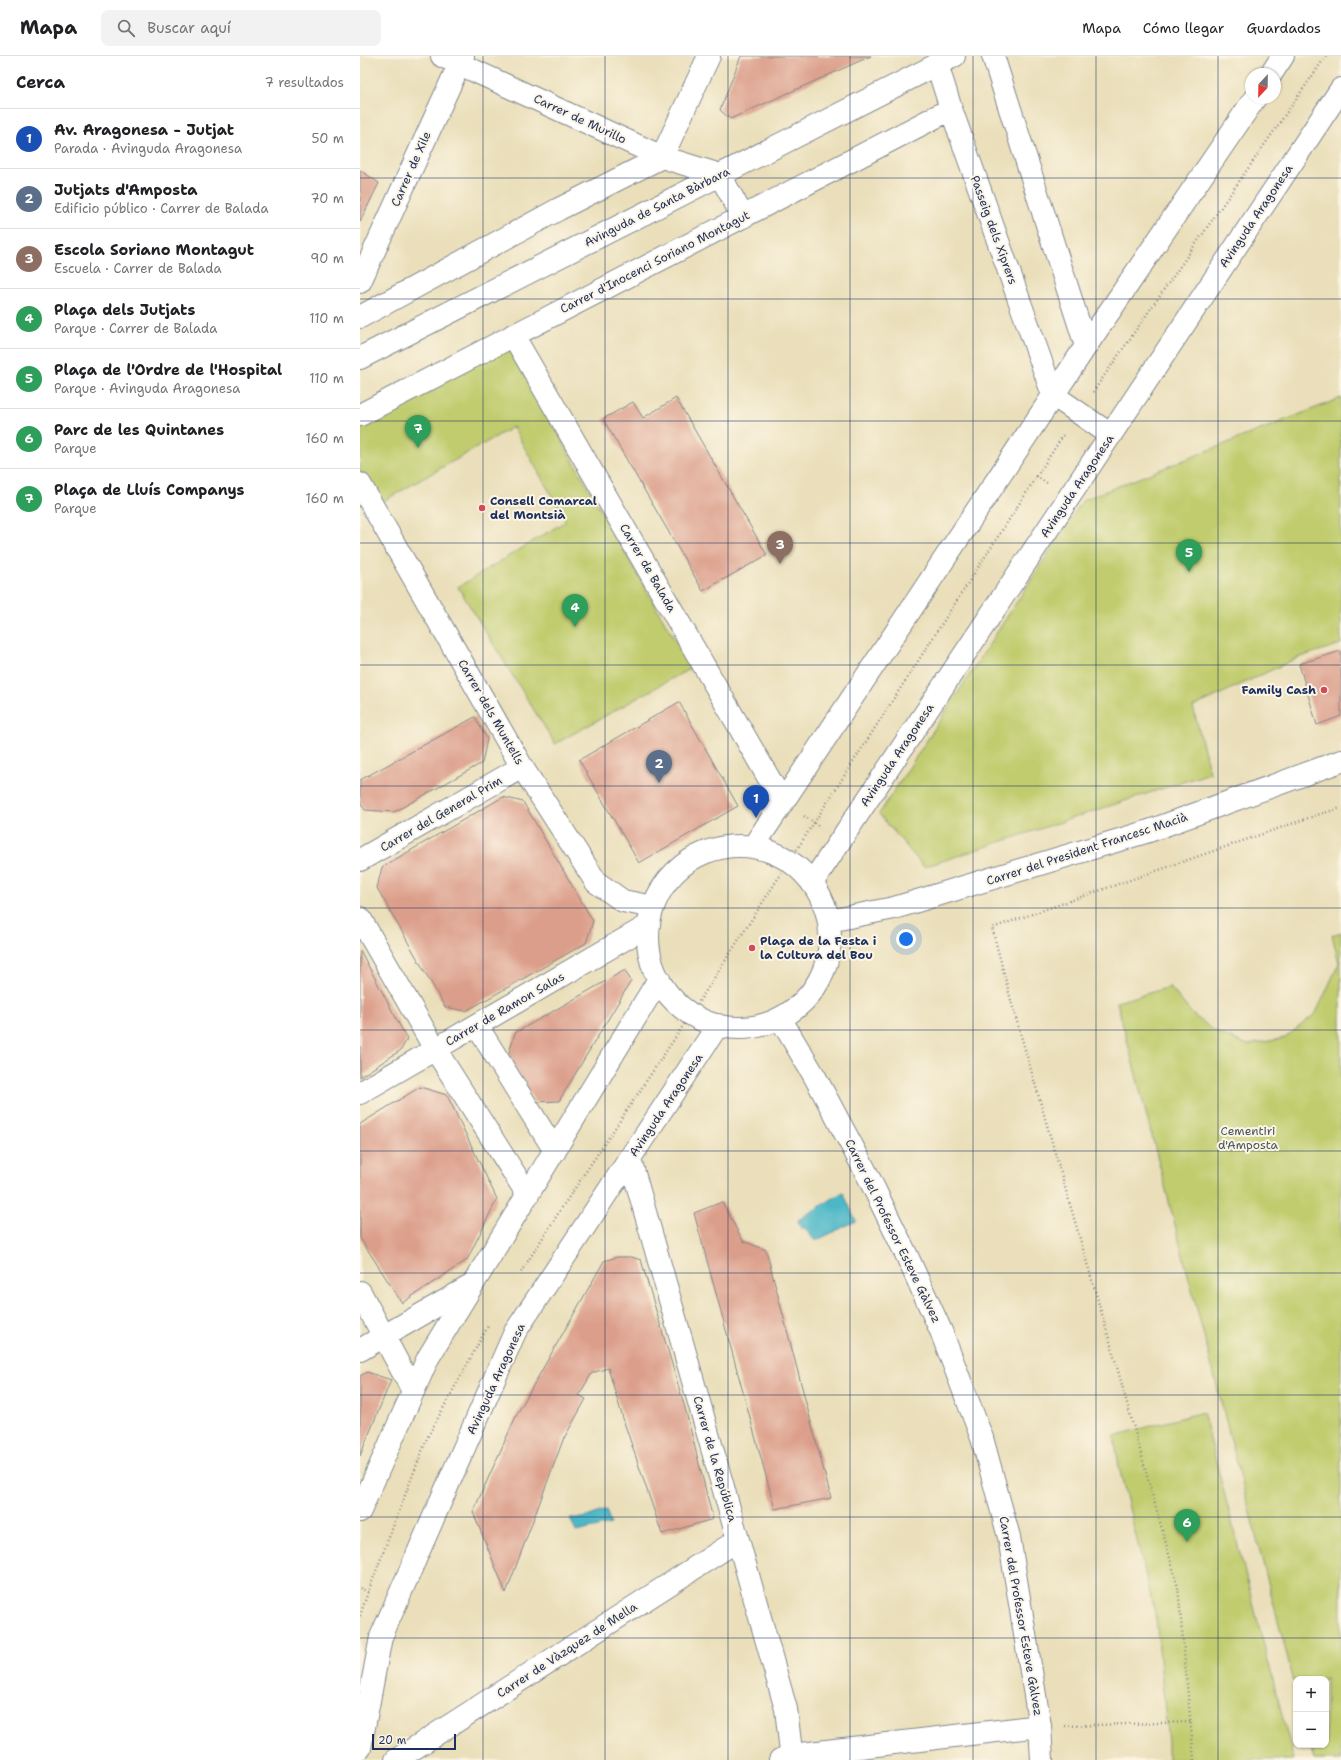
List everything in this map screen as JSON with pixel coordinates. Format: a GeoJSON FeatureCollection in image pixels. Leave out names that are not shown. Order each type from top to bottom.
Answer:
{"type":"FeatureCollection","features":[{"type":"Feature","properties":{"kind":"street"},"geometry":{"type":"LineString","coordinates":[[360,317],[559,209],[662,157],[709,56]]}},
{"type":"Feature","properties":{"kind":"street"},"geometry":{"type":"LineString","coordinates":[[993,56],[1086,346]]}},
{"type":"Feature","properties":{"kind":"street"},"geometry":{"type":"LineString","coordinates":[[1275,68],[1283,56]]}},
{"type":"Feature","properties":{"kind":"street","name":"Carrer de Murillo"},"geometry":{"type":"LineString","coordinates":[[455,59],[662,157],[720,175]]}},
{"type":"Feature","properties":{"kind":"street","name":"Carrer de Xile"},"geometry":{"type":"LineString","coordinates":[[360,282],[455,59]]}},
{"type":"Feature","properties":{"kind":"street","name":"Passeig dels Xiprers"},"geometry":{"type":"LineString","coordinates":[[945,60],[951,109],[1053,395]]}},
{"type":"Feature","properties":{"kind":"street","name":"Avinguda de Santa Bàrbara"},"geometry":{"type":"LineString","coordinates":[[360,358],[945,60]]}},
{"type":"Feature","properties":{"kind":"street","name":"Avinguda Aragonesa"},"geometry":{"type":"LineString","coordinates":[[812,883],[1341,89]]}},
{"type":"Feature","properties":{"kind":"street"},"geometry":{"type":"LineString","coordinates":[[752,847],[1010,459],[1250,104]]}},
{"type":"Feature","properties":{"kind":"street","name":"Carrer d'Inocenci Soriano Montagut"},"geometry":{"type":"LineString","coordinates":[[360,415],[951,109]]}},
{"type":"Feature","properties":{"kind":"street"},"geometry":{"type":"LineString","coordinates":[[720,175],[743,217]]}},
{"type":"Feature","properties":{"kind":"street","name":"Carrer de Balada"},"geometry":{"type":"LineString","coordinates":[[513,335],[782,800]]}},
{"type":"Feature","properties":{"kind":"street"},"geometry":{"type":"LineString","coordinates":[[1053,395],[1111,435]]}},
{"type":"Feature","properties":{"kind":"street","name":"Carrer dels Muntells"},"geometry":{"type":"LineString","coordinates":[[360,484],[522,767],[596,882],[623,901],[651,916]]}},
{"type":"Feature","properties":{"kind":"street","name":"Carrer del President Francesc Macià"},"geometry":{"type":"LineString","coordinates":[[829,921],[894,908],[1149,831],[1341,760]]}},
{"type":"Feature","properties":{"kind":"street","name":"Carrer del General Prim"},"geometry":{"type":"LineString","coordinates":[[360,860],[522,767]]}},
{"type":"Feature","properties":{"kind":"street"},"geometry":{"type":"LineString","coordinates":[[752,847],[771,852],[789,861],[802,871],[812,883],[823,901],[829,921],[830,947],[823,972],[818,983],[801,1003],[780,1018],[768,1023],[750,1027],[718,1025],[691,1014],[672,999],[659,979],[650,953],[651,916],[668,880],[692,859],[721,848],[752,847]]}},
{"type":"Feature","properties":{"kind":"street","name":"Carrer de Ramon Salas"},"geometry":{"type":"LineString","coordinates":[[360,1093],[434,1049],[477,1026],[651,916]]}},
{"type":"Feature","properties":{"kind":"street"},"geometry":{"type":"LineString","coordinates":[[360,918],[434,1049],[528,1195]]}},
{"type":"Feature","properties":{"kind":"street"},"geometry":{"type":"LineString","coordinates":[[360,1511],[428,1358],[659,979]]}},
{"type":"Feature","properties":{"kind":"street","name":"Carrer del Professor Esteve Gàlvez"},"geometry":{"type":"LineString","coordinates":[[780,1018],[826,1098],[907,1256],[941,1331],[982,1438],[1009,1537],[1040,1726],[1042,1760]]}},
{"type":"Feature","properties":{"kind":"street","name":"Avinguda Aragonesa"},"geometry":{"type":"LineString","coordinates":[[360,1748],[382,1637],[515,1332],[718,1025]]}},
{"type":"Feature","properties":{"kind":"street"},"geometry":{"type":"LineString","coordinates":[[477,1026],[555,1151]]}},
{"type":"Feature","properties":{"kind":"street","name":"Carrer de la República"},"geometry":{"type":"LineString","coordinates":[[630,1159],[786,1709],[788,1758]]}},
{"type":"Feature","properties":{"kind":"street"},"geometry":{"type":"LineString","coordinates":[[360,1350],[472,1285]]}},
{"type":"Feature","properties":{"kind":"street"},"geometry":{"type":"LineString","coordinates":[[360,1292],[413,1391]]}},
{"type":"Feature","properties":{"kind":"street","name":"Carrer de Vàzquez de Mella"},"geometry":{"type":"LineString","coordinates":[[396,1760],[418,1754],[738,1540]]}},
{"type":"Feature","properties":{"kind":"street"},"geometry":{"type":"LineString","coordinates":[[788,1758],[1040,1726]]}},
{"type":"Feature","properties":{"kind":"path"},"geometry":{"type":"LineString","coordinates":[[691,1014],[813,822],[1079,412],[1326,56]]}},
{"type":"Feature","properties":{"kind":"path"},"geometry":{"type":"LineString","coordinates":[[1010,459],[1069,498]]}},
{"type":"Feature","properties":{"kind":"path"},"geometry":{"type":"LineString","coordinates":[[782,800],[840,841]]}},
{"type":"Feature","properties":{"kind":"path"},"geometry":{"type":"LineString","coordinates":[[1194,1760],[1178,1587],[1112,1349],[1013,1008],[992,928],[1341,808]]}},
{"type":"Feature","properties":{"kind":"path"},"geometry":{"type":"LineString","coordinates":[[1040,1726],[1190,1722]]}},
{"type":"Feature","properties":{"kind":"green space"},"geometry":{"type":"Polygon","coordinates":[[[508,343],[596,502],[691,668],[555,744],[458,587],[566,521],[513,427],[380,503],[360,470],[360,421],[508,343]]]}},
{"type":"Feature","properties":{"kind":"green space"},"geometry":{"type":"Polygon","coordinates":[[[1341,398],[1341,644],[1297,658],[1193,707],[1210,773],[924,867],[879,814],[1083,500],[1341,398]]]}},
{"type":"Feature","properties":{"kind":"green space","name":"Cementiri d'Amposta"},"geometry":{"type":"Polygon","coordinates":[[[1341,932],[1341,1760],[1314,1760],[1311,1748],[1329,1748],[1329,1676],[1293,1676],[1293,1678],[1117,1002],[1170,987],[1193,1015],[1218,1033],[1248,1045],[1285,1038],[1316,1013],[1339,963],[1332,935],[1341,932]]]}},
{"type":"Feature","properties":{"kind":"green space"},"geometry":{"type":"Polygon","coordinates":[[[1203,1412],[1294,1760],[1168,1760],[1168,1743],[1156,1618],[1119,1467],[1114,1436],[1203,1412]]]}},
{"type":"Feature","properties":{"kind":"water"},"geometry":{"type":"Polygon","coordinates":[[[843,1192],[856,1221],[815,1241],[804,1227],[801,1229],[798,1220],[843,1192]]]}},
{"type":"Feature","properties":{"kind":"water"},"geometry":{"type":"Polygon","coordinates":[[[606,1510],[611,1524],[576,1532],[570,1518],[584,1518],[606,1510]]]}},
{"type":"Feature","properties":{"kind":"building"},"geometry":{"type":"Polygon","coordinates":[[[741,56],[871,56],[730,119],[720,110],[741,56]]]}},
{"type":"Feature","properties":{"kind":"building"},"geometry":{"type":"Polygon","coordinates":[[[360,170],[379,183],[360,222],[360,170]]]}},
{"type":"Feature","properties":{"kind":"building"},"geometry":{"type":"Polygon","coordinates":[[[676,398],[767,555],[703,591],[603,419],[633,402],[643,418],[676,398]]]}},
{"type":"Feature","properties":{"kind":"building","name":"Family Cash"},"geometry":{"type":"Polygon","coordinates":[[[1341,651],[1341,716],[1317,725],[1299,664],[1341,651]]]}},
{"type":"Feature","properties":{"kind":"building"},"geometry":{"type":"Polygon","coordinates":[[[679,702],[738,806],[639,863],[579,760],[679,702]]]}},
{"type":"Feature","properties":{"kind":"building"},"geometry":{"type":"Polygon","coordinates":[[[475,717],[487,739],[482,763],[394,812],[365,810],[360,802],[360,780],[475,717]]]}},
{"type":"Feature","properties":{"kind":"building"},"geometry":{"type":"Polygon","coordinates":[[[503,797],[523,802],[593,921],[586,943],[466,1011],[445,1007],[377,888],[382,867],[503,797]]]}},
{"type":"Feature","properties":{"kind":"building"},"geometry":{"type":"Polygon","coordinates":[[[360,950],[407,1039],[401,1050],[360,1077],[360,950]]]}},
{"type":"Feature","properties":{"kind":"building"},"geometry":{"type":"Polygon","coordinates":[[[625,970],[631,981],[559,1101],[535,1102],[508,1056],[515,1033],[625,970]]]}},
{"type":"Feature","properties":{"kind":"building"},"geometry":{"type":"Polygon","coordinates":[[[420,1087],[447,1095],[497,1199],[467,1260],[402,1303],[360,1238],[360,1124],[420,1087]]]}},
{"type":"Feature","properties":{"kind":"building"},"geometry":{"type":"Polygon","coordinates":[[[722,1202],[743,1241],[766,1250],[831,1498],[775,1509],[694,1213],[722,1202]]]}},
{"type":"Feature","properties":{"kind":"building"},"geometry":{"type":"Polygon","coordinates":[[[617,1257],[631,1257],[641,1260],[685,1408],[713,1519],[662,1534],[625,1425],[608,1368],[592,1373],[579,1395],[586,1399],[563,1440],[506,1593],[473,1512],[517,1414],[604,1261],[617,1257]]]}},
{"type":"Feature","properties":{"kind":"building"},"geometry":{"type":"Polygon","coordinates":[[[367,1372],[391,1380],[360,1456],[360,1376],[367,1372]]]}},
{"type":"Feature","properties":{"kind":"place","name":"Plaça de Lluís Companys"},"geometry":{"type":"Point","coordinates":[418,448]}},
{"type":"Feature","properties":{"kind":"place","name":"Consell Comarcal del Montsià"},"geometry":{"type":"Point","coordinates":[482,508]}},
{"type":"Feature","properties":{"kind":"place","name":"Escola Soriano Montagut"},"geometry":{"type":"Point","coordinates":[780,564]}},
{"type":"Feature","properties":{"kind":"place","name":"Plaça de l'Ordre de l'Hospital"},"geometry":{"type":"Point","coordinates":[1189,572]}},
{"type":"Feature","properties":{"kind":"place","name":"Plaça dels Jutjats"},"geometry":{"type":"Point","coordinates":[575,627]}},
{"type":"Feature","properties":{"kind":"place","name":"Family Cash"},"geometry":{"type":"Point","coordinates":[1324,690]}},
{"type":"Feature","properties":{"kind":"place","name":"Jutjats d'Amposta"},"geometry":{"type":"Point","coordinates":[659,783]}},
{"type":"Feature","properties":{"kind":"place","name":"Av. Aragonesa - Jutjat"},"geometry":{"type":"Point","coordinates":[756,818]}},
{"type":"Feature","properties":{"kind":"place","name":"Plaça de la Festa i la Cultura del Bou"},"geometry":{"type":"Point","coordinates":[752,948]}},
{"type":"Feature","properties":{"kind":"place","name":"Parc de les Quintanes"},"geometry":{"type":"Point","coordinates":[1187,1542]}}]}
